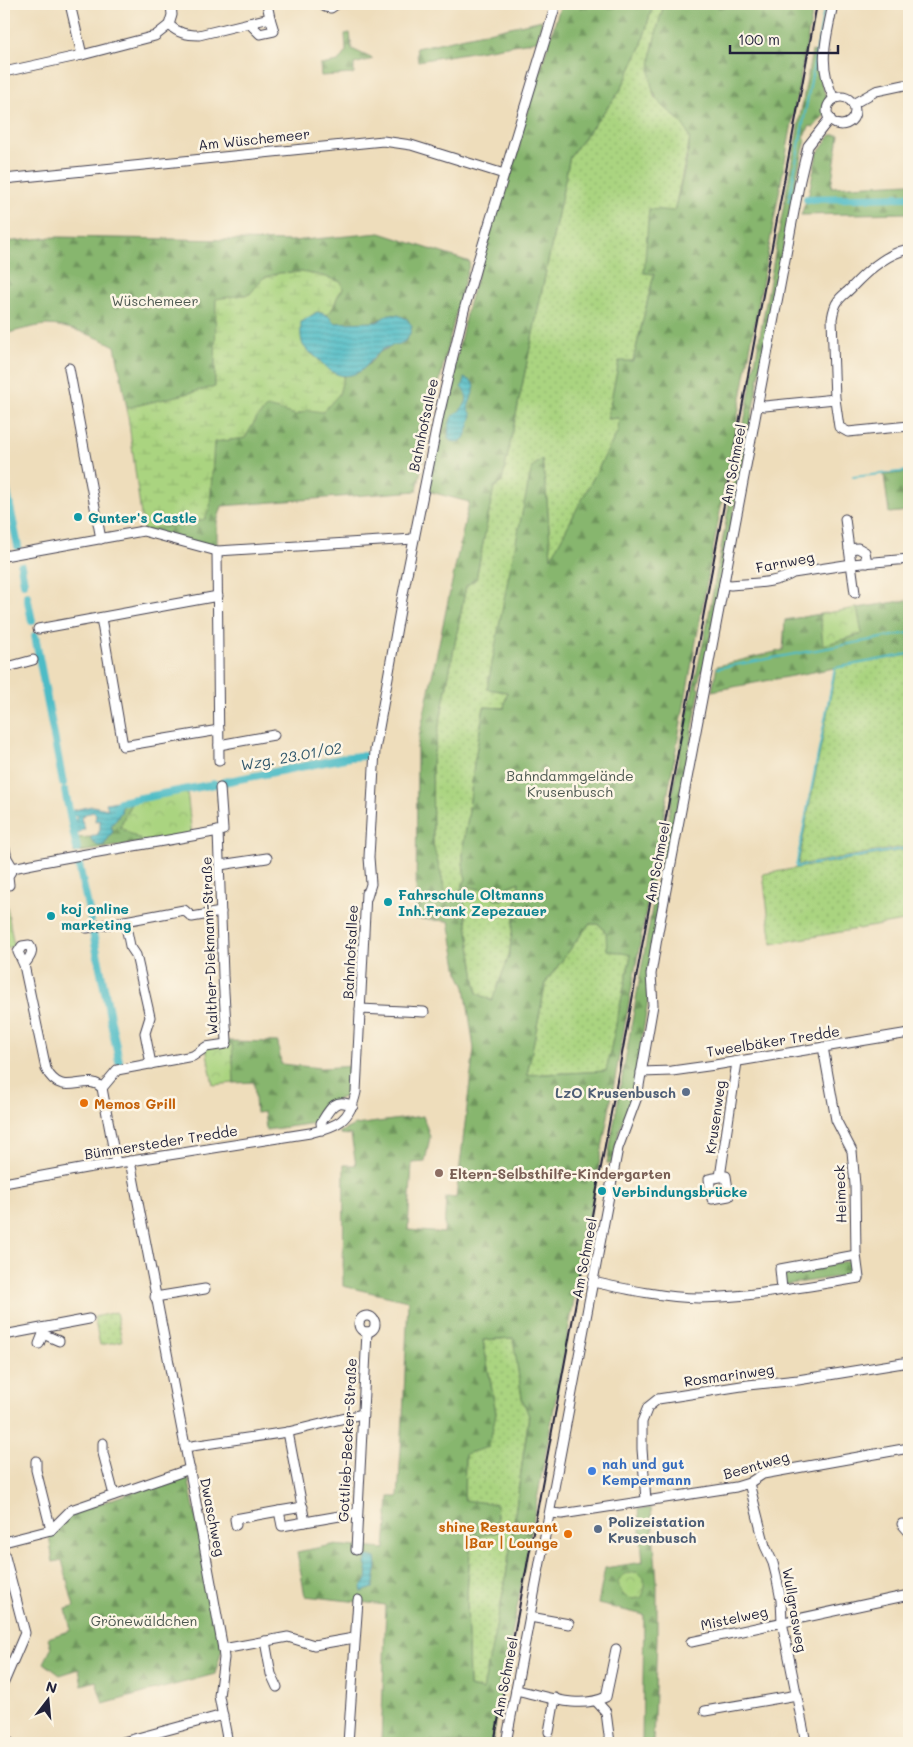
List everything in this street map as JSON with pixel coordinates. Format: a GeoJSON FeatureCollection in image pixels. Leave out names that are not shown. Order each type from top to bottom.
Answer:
{"type":"FeatureCollection","features":[{"type":"Feature","properties":{"kind":"street"},"geometry":{"type":"LineString","coordinates":[[70,4],[82,55]]}},
{"type":"Feature","properties":{"kind":"street"},"geometry":{"type":"LineString","coordinates":[[4,72],[82,55],[155,36],[169,25],[172,15],[171,4]]}},
{"type":"Feature","properties":{"kind":"street"},"geometry":{"type":"LineString","coordinates":[[249,23],[260,34],[274,32],[267,4]]}},
{"type":"Feature","properties":{"kind":"street"},"geometry":{"type":"LineString","coordinates":[[323,4],[331,8],[338,4]]}},
{"type":"Feature","properties":{"kind":"street","name":"Bahnhofsallee"},"geometry":{"type":"LineString","coordinates":[[351,1109],[356,1092],[366,897],[371,884],[369,862],[375,750],[414,539],[452,356],[464,310],[556,4]]}},
{"type":"Feature","properties":{"kind":"street"},"geometry":{"type":"LineString","coordinates":[[830,118],[839,124],[849,122],[855,112],[853,104],[847,98],[834,99],[826,81],[823,65],[833,4]]}},
{"type":"Feature","properties":{"kind":"street"},"geometry":{"type":"LineString","coordinates":[[169,25],[176,31],[186,35],[198,36],[270,18]]}},
{"type":"Feature","properties":{"kind":"street"},"geometry":{"type":"LineString","coordinates":[[853,104],[876,91],[909,84]]}},
{"type":"Feature","properties":{"kind":"street","name":"Am Schmeel"},"geometry":{"type":"LineString","coordinates":[[506,1743],[618,1148],[637,1097],[653,1005],[652,974],[658,932],[806,153],[811,140],[830,118],[829,106],[834,99]]}},
{"type":"Feature","properties":{"kind":"street","name":"Am Wüschemeer"},"geometry":{"type":"LineString","coordinates":[[4,180],[383,141],[412,145],[504,174]]}},
{"type":"Feature","properties":{"kind":"street"},"geometry":{"type":"LineString","coordinates":[[909,249],[890,256],[856,282],[838,301],[832,319],[835,400],[838,424],[843,430],[848,432],[909,426]]}},
{"type":"Feature","properties":{"kind":"street"},"geometry":{"type":"LineString","coordinates":[[69,368],[101,539]]}},
{"type":"Feature","properties":{"kind":"street"},"geometry":{"type":"LineString","coordinates":[[758,404],[765,406],[835,400]]}},
{"type":"Feature","properties":{"kind":"street"},"geometry":{"type":"LineString","coordinates":[[845,519],[855,593]]}},
{"type":"Feature","properties":{"kind":"street"},"geometry":{"type":"LineString","coordinates":[[8,555],[143,531],[217,551],[414,539]]}},
{"type":"Feature","properties":{"kind":"street"},"geometry":{"type":"LineString","coordinates":[[849,549],[858,548],[865,552],[867,563]]}},
{"type":"Feature","properties":{"kind":"street"},"geometry":{"type":"LineString","coordinates":[[217,551],[219,760]]}},
{"type":"Feature","properties":{"kind":"street","name":"Farnweg"},"geometry":{"type":"LineString","coordinates":[[724,584],[731,585],[776,580],[786,578],[793,573],[852,564],[909,559]]}},
{"type":"Feature","properties":{"kind":"street"},"geometry":{"type":"LineString","coordinates":[[38,629],[218,596]]}},
{"type":"Feature","properties":{"kind":"street"},"geometry":{"type":"LineString","coordinates":[[100,618],[123,746],[219,730]]}},
{"type":"Feature","properties":{"kind":"street"},"geometry":{"type":"LineString","coordinates":[[4,668],[33,660]]}},
{"type":"Feature","properties":{"kind":"street"},"geometry":{"type":"LineString","coordinates":[[219,745],[274,736]]}},
{"type":"Feature","properties":{"kind":"street","name":"Walther-Diekmann-Straße"},"geometry":{"type":"LineString","coordinates":[[102,1088],[117,1070],[193,1056],[206,1048],[226,1044],[228,1041],[223,976],[218,831],[223,830],[220,788]]}},
{"type":"Feature","properties":{"kind":"street"},"geometry":{"type":"LineString","coordinates":[[9,884],[8,876],[13,868],[71,856],[143,846],[218,831]]}},
{"type":"Feature","properties":{"kind":"street"},"geometry":{"type":"LineString","coordinates":[[4,845],[7,858],[13,868]]}},
{"type":"Feature","properties":{"kind":"street"},"geometry":{"type":"LineString","coordinates":[[220,865],[267,858]]}},
{"type":"Feature","properties":{"kind":"street"},"geometry":{"type":"LineString","coordinates":[[87,928],[184,910],[192,917],[221,912]]}},
{"type":"Feature","properties":{"kind":"street"},"geometry":{"type":"LineString","coordinates":[[125,921],[130,946],[136,955],[150,1017],[145,1033],[151,1064]]}},
{"type":"Feature","properties":{"kind":"street"},"geometry":{"type":"LineString","coordinates":[[24,965],[41,1051],[49,1075],[57,1083],[63,1085],[95,1083],[102,1088],[116,1163]]}},
{"type":"Feature","properties":{"kind":"street","name":"Bahnhofsallee"},"geometry":{"type":"LineString","coordinates":[[360,1009],[424,1012]]}},
{"type":"Feature","properties":{"kind":"street","name":"Tweelbäker Tredde"},"geometry":{"type":"LineString","coordinates":[[641,1072],[672,1072],[909,1033]]}},
{"type":"Feature","properties":{"kind":"street","name":"Heimeck"},"geometry":{"type":"LineString","coordinates":[[593,1282],[653,1293],[698,1298],[734,1296],[859,1278],[856,1254],[856,1185],[852,1151],[836,1120],[824,1047]]}},
{"type":"Feature","properties":{"kind":"street","name":"Krusenweg"},"geometry":{"type":"LineString","coordinates":[[720,1177],[737,1062]]}},
{"type":"Feature","properties":{"kind":"street"},"geometry":{"type":"LineString","coordinates":[[322,1130],[321,1122],[329,1109],[340,1102],[345,1102],[351,1109]]}},
{"type":"Feature","properties":{"kind":"street","name":"Bümmersteder Tredde"},"geometry":{"type":"LineString","coordinates":[[4,1183],[322,1130],[338,1124],[351,1109]]}},
{"type":"Feature","properties":{"kind":"street","name":"Dwaschweg"},"geometry":{"type":"LineString","coordinates":[[130,1161],[223,1649],[224,1658],[219,1696],[228,1743]]}},
{"type":"Feature","properties":{"kind":"street"},"geometry":{"type":"LineString","coordinates":[[782,1289],[780,1269],[856,1254]]}},
{"type":"Feature","properties":{"kind":"street"},"geometry":{"type":"LineString","coordinates":[[155,1297],[204,1289]]}},
{"type":"Feature","properties":{"kind":"street"},"geometry":{"type":"LineString","coordinates":[[4,1335],[43,1331],[89,1320]]}},
{"type":"Feature","properties":{"kind":"street"},"geometry":{"type":"LineString","coordinates":[[43,1331],[59,1341]]}},
{"type":"Feature","properties":{"kind":"street"},"geometry":{"type":"LineString","coordinates":[[39,1344],[43,1331]]}},
{"type":"Feature","properties":{"kind":"street","name":"Gottlieb-Becker-Straße"},"geometry":{"type":"LineString","coordinates":[[356,1550],[367,1332]]}},
{"type":"Feature","properties":{"kind":"street","name":"Rosmarinweg"},"geometry":{"type":"LineString","coordinates":[[646,1500],[642,1422],[648,1408],[658,1399],[748,1385],[798,1380],[909,1362]]}},
{"type":"Feature","properties":{"kind":"street"},"geometry":{"type":"LineString","coordinates":[[185,1447],[288,1432],[362,1414]]}},
{"type":"Feature","properties":{"kind":"street"},"geometry":{"type":"LineString","coordinates":[[288,1432],[305,1522]]}},
{"type":"Feature","properties":{"kind":"street"},"geometry":{"type":"LineString","coordinates":[[103,1443],[103,1453],[114,1495]]}},
{"type":"Feature","properties":{"kind":"street","name":"Beentweg"},"geometry":{"type":"LineString","coordinates":[[550,1513],[562,1514],[736,1487],[749,1483],[763,1474],[909,1448]]}},
{"type":"Feature","properties":{"kind":"street"},"geometry":{"type":"LineString","coordinates":[[36,1461],[36,1470],[50,1530]]}},
{"type":"Feature","properties":{"kind":"street"},"geometry":{"type":"LineString","coordinates":[[4,1542],[50,1530],[71,1510],[190,1468]]}},
{"type":"Feature","properties":{"kind":"street","name":"Wullgrasweg"},"geometry":{"type":"LineString","coordinates":[[749,1483],[781,1600],[782,1622],[806,1743]]}},
{"type":"Feature","properties":{"kind":"street"},"geometry":{"type":"LineString","coordinates":[[236,1525],[235,1519],[303,1507]]}},
{"type":"Feature","properties":{"kind":"street"},"geometry":{"type":"LineString","coordinates":[[279,1511],[282,1526],[357,1514]]}},
{"type":"Feature","properties":{"kind":"street"},"geometry":{"type":"LineString","coordinates":[[902,1524],[909,1532]]}},
{"type":"Feature","properties":{"kind":"street"},"geometry":{"type":"LineString","coordinates":[[4,1553],[25,1633],[8,1663],[4,1682]]}},
{"type":"Feature","properties":{"kind":"street","name":"Mistelweg"},"geometry":{"type":"LineString","coordinates":[[692,1642],[909,1595]]}},
{"type":"Feature","properties":{"kind":"street"},"geometry":{"type":"LineString","coordinates":[[348,1743],[358,1600]]}},
{"type":"Feature","properties":{"kind":"street"},"geometry":{"type":"LineString","coordinates":[[530,1617],[569,1624]]}},
{"type":"Feature","properties":{"kind":"street"},"geometry":{"type":"LineString","coordinates":[[223,1649],[288,1637],[314,1645],[354,1638]]}},
{"type":"Feature","properties":{"kind":"street"},"geometry":{"type":"LineString","coordinates":[[265,1641],[271,1674],[277,1687]]}},
{"type":"Feature","properties":{"kind":"street"},"geometry":{"type":"LineString","coordinates":[[516,1690],[580,1704],[596,1702],[606,1697],[616,1649]]}},
{"type":"Feature","properties":{"kind":"street"},"geometry":{"type":"LineString","coordinates":[[705,1711],[797,1695]]}},
{"type":"Feature","properties":{"kind":"street"},"geometry":{"type":"LineString","coordinates":[[549,1732],[555,1698]]}},
{"type":"Feature","properties":{"kind":"street"},"geometry":{"type":"LineString","coordinates":[[596,1702],[606,1712],[610,1743]]}},
{"type":"Feature","properties":{"kind":"street"},"geometry":{"type":"LineString","coordinates":[[119,1743],[223,1715]]}},
{"type":"Feature","properties":{"kind":"street"},"geometry":{"type":"LineString","coordinates":[[4,1740],[10,1743]]}},
{"type":"Feature","properties":{"kind":"green space","name":"Bahndammgelände Krusenbusch"},"geometry":{"type":"Polygon","coordinates":[[[561,4],[653,4],[641,47],[620,91],[570,156],[502,482],[494,487],[476,579],[466,586],[432,762],[433,844],[446,894],[457,896],[466,879],[463,861],[464,844],[474,764],[484,707],[504,708],[507,692],[487,689],[532,467],[542,459],[551,558],[618,431],[619,418],[607,419],[619,361],[633,361],[654,274],[644,273],[649,209],[674,211],[684,172],[689,137],[685,127],[660,103],[654,93],[651,82],[650,69],[654,41],[664,4],[814,4],[492,1743],[381,1743],[386,1605],[305,1596],[297,1552],[332,1545],[385,1549],[389,1497],[398,1497],[408,1301],[343,1286],[344,1165],[356,1165],[351,1135],[340,1134],[340,1132],[355,1125],[423,1116],[430,1137],[425,1162],[412,1163],[408,1230],[444,1233],[446,1197],[456,1198],[474,1049],[465,987],[458,972],[449,921],[416,919],[417,747],[469,502],[427,491],[467,310],[512,161],[515,162],[520,145],[517,144],[561,4]],[[519,882],[507,887],[502,900],[495,900],[487,891],[467,886],[462,890],[477,993],[492,1001],[509,956],[519,882]],[[589,924],[546,982],[527,1075],[606,1071],[631,955],[607,950],[606,933],[599,924],[589,924]],[[513,1338],[483,1340],[496,1413],[489,1447],[465,1454],[464,1500],[496,1504],[498,1532],[471,1538],[467,1594],[469,1687],[483,1690],[505,1583],[529,1416],[522,1398],[513,1338]]]}},
{"type":"Feature","properties":{"kind":"green space"},"geometry":{"type":"Polygon","coordinates":[[[653,4],[664,4],[652,50],[654,97],[686,127],[690,139],[674,212],[649,210],[645,273],[654,274],[633,361],[619,362],[608,419],[619,418],[618,431],[551,559],[542,460],[532,467],[488,689],[507,692],[504,708],[484,707],[474,764],[464,844],[463,861],[466,879],[457,896],[446,894],[433,844],[432,762],[466,586],[476,579],[494,487],[502,482],[570,156],[620,91],[641,47],[653,4]]]}},
{"type":"Feature","properties":{"kind":"green space"},"geometry":{"type":"Polygon","coordinates":[[[542,20],[537,41],[418,61],[416,48],[542,20]]]}},
{"type":"Feature","properties":{"kind":"green space"},"geometry":{"type":"Polygon","coordinates":[[[350,33],[352,49],[373,59],[354,64],[354,74],[321,76],[320,65],[338,62],[346,51],[345,34],[350,33]]]}},
{"type":"Feature","properties":{"kind":"green space"},"geometry":{"type":"Polygon","coordinates":[[[812,51],[819,54],[817,68],[827,101],[825,114],[814,127],[810,126],[803,137],[806,140],[797,174],[704,670],[701,670],[697,688],[700,689],[648,975],[648,1001],[632,1099],[619,1131],[613,1163],[607,1163],[682,739],[707,625],[812,51]]]}},
{"type":"Feature","properties":{"kind":"green space"},"geometry":{"type":"Polygon","coordinates":[[[831,135],[839,135],[831,187],[909,183],[909,213],[801,215],[809,193],[817,154],[831,135]]]}},
{"type":"Feature","properties":{"kind":"green space","name":"Wüschemeer"},"geometry":{"type":"Polygon","coordinates":[[[380,233],[470,262],[441,376],[417,491],[222,506],[217,522],[217,551],[143,531],[210,506],[214,442],[245,438],[256,419],[267,406],[296,415],[339,394],[344,375],[357,373],[368,365],[380,352],[391,347],[382,318],[366,324],[335,323],[327,315],[343,289],[341,282],[301,272],[280,273],[263,278],[250,294],[216,300],[215,387],[127,408],[115,346],[82,332],[47,325],[4,334],[4,242],[55,237],[292,241],[380,233]]]}},
{"type":"Feature","properties":{"kind":"green space"},"geometry":{"type":"Polygon","coordinates":[[[301,272],[341,282],[343,289],[327,315],[317,312],[309,352],[331,372],[344,375],[339,394],[323,412],[308,410],[296,415],[267,407],[256,419],[245,438],[214,442],[210,506],[205,519],[143,531],[127,408],[215,387],[216,299],[250,294],[263,278],[280,273],[301,272]]]}},
{"type":"Feature","properties":{"kind":"green space"},"geometry":{"type":"Polygon","coordinates":[[[909,472],[909,511],[889,513],[884,475],[909,472]]]}},
{"type":"Feature","properties":{"kind":"green space"},"geometry":{"type":"Polygon","coordinates":[[[909,600],[909,654],[712,691],[717,666],[783,650],[785,620],[820,614],[823,645],[862,634],[857,608],[909,600]]]}},
{"type":"Feature","properties":{"kind":"green space"},"geometry":{"type":"Polygon","coordinates":[[[857,608],[862,634],[823,645],[820,614],[857,608]]]}},
{"type":"Feature","properties":{"kind":"green space"},"geometry":{"type":"Polygon","coordinates":[[[909,655],[909,846],[798,865],[836,668],[909,655]]]}},
{"type":"Feature","properties":{"kind":"green space"},"geometry":{"type":"Polygon","coordinates":[[[187,791],[192,836],[144,842],[120,827],[133,799],[187,791]]]}},
{"type":"Feature","properties":{"kind":"green space"},"geometry":{"type":"Polygon","coordinates":[[[133,799],[120,827],[144,842],[74,853],[74,838],[92,837],[104,845],[113,831],[111,826],[121,812],[123,800],[133,799]]]}},
{"type":"Feature","properties":{"kind":"green space"},"geometry":{"type":"Polygon","coordinates":[[[909,849],[909,920],[772,944],[763,874],[909,849]]]}},
{"type":"Feature","properties":{"kind":"green space"},"geometry":{"type":"Polygon","coordinates":[[[519,882],[509,956],[493,1001],[477,993],[462,890],[467,886],[487,891],[495,900],[507,887],[519,882]]]}},
{"type":"Feature","properties":{"kind":"green space"},"geometry":{"type":"Polygon","coordinates":[[[4,890],[14,946],[4,949],[4,890]]]}},
{"type":"Feature","properties":{"kind":"green space"},"geometry":{"type":"Polygon","coordinates":[[[589,924],[599,924],[606,933],[631,955],[606,1071],[527,1075],[546,982],[589,924]]]}},
{"type":"Feature","properties":{"kind":"green space"},"geometry":{"type":"Polygon","coordinates":[[[227,1041],[278,1042],[281,1064],[321,1068],[354,1066],[347,1096],[333,1103],[316,1123],[266,1130],[264,1112],[256,1113],[254,1082],[234,1083],[232,1044],[226,1044],[227,1041]]]}},
{"type":"Feature","properties":{"kind":"green space"},"geometry":{"type":"Polygon","coordinates":[[[232,1044],[234,1083],[213,1085],[206,1048],[232,1044]]]}},
{"type":"Feature","properties":{"kind":"green space"},"geometry":{"type":"Polygon","coordinates":[[[852,1260],[856,1274],[784,1285],[783,1273],[852,1260]]]}},
{"type":"Feature","properties":{"kind":"green space"},"geometry":{"type":"Polygon","coordinates":[[[116,1312],[122,1341],[100,1345],[94,1317],[116,1312]]]}},
{"type":"Feature","properties":{"kind":"green space"},"geometry":{"type":"Polygon","coordinates":[[[514,1338],[522,1398],[529,1415],[505,1583],[484,1690],[469,1687],[467,1594],[471,1538],[498,1532],[496,1504],[464,1501],[465,1454],[496,1413],[483,1340],[514,1338]]]}},
{"type":"Feature","properties":{"kind":"green space","name":"Grönewäldchen"},"geometry":{"type":"Polygon","coordinates":[[[187,1472],[222,1649],[215,1674],[103,1704],[96,1681],[82,1685],[79,1669],[60,1675],[44,1663],[51,1649],[48,1638],[71,1630],[66,1609],[74,1607],[62,1560],[53,1562],[49,1535],[74,1513],[187,1472]]]}},
{"type":"Feature","properties":{"kind":"green space"},"geometry":{"type":"Polygon","coordinates":[[[651,1508],[657,1581],[653,1743],[642,1743],[644,1615],[598,1604],[605,1568],[643,1562],[638,1509],[651,1508]]]}},
{"type":"Feature","properties":{"kind":"green space"},"geometry":{"type":"Polygon","coordinates":[[[638,1572],[644,1578],[642,1597],[628,1598],[620,1590],[618,1581],[624,1574],[638,1572]]]}},
{"type":"Feature","properties":{"kind":"water"},"geometry":{"type":"Polygon","coordinates":[[[317,312],[327,315],[335,323],[377,322],[389,314],[398,315],[407,319],[412,326],[410,334],[404,342],[385,348],[360,371],[344,376],[329,370],[303,345],[301,322],[317,312]]]}},
{"type":"Feature","properties":{"kind":"water"},"geometry":{"type":"Polygon","coordinates":[[[464,378],[471,381],[475,386],[468,408],[472,415],[465,436],[459,442],[454,442],[448,439],[449,427],[453,416],[461,410],[467,400],[465,392],[461,387],[464,383],[464,378]]]}},
{"type":"Feature","properties":{"kind":"water"},"geometry":{"type":"Polygon","coordinates":[[[123,800],[121,812],[111,826],[113,831],[104,845],[98,846],[91,841],[91,837],[98,834],[100,829],[100,820],[95,821],[96,814],[94,812],[85,814],[81,818],[85,829],[78,833],[74,831],[75,828],[73,826],[77,817],[72,814],[74,810],[92,806],[108,809],[106,803],[123,800]]]}},
{"type":"Feature","properties":{"kind":"water"},"geometry":{"type":"Polygon","coordinates":[[[369,1556],[376,1558],[377,1566],[373,1588],[362,1592],[361,1587],[368,1577],[365,1564],[369,1556]]]}},
{"type":"Feature","properties":{"kind":"waterway"},"geometry":{"type":"LineString","coordinates":[[789,201],[825,4]]}},
{"type":"Feature","properties":{"kind":"waterway"},"geometry":{"type":"LineString","coordinates":[[807,199],[909,197]]}},
{"type":"Feature","properties":{"kind":"waterway"},"geometry":{"type":"LineString","coordinates":[[853,477],[909,471]]}},
{"type":"Feature","properties":{"kind":"waterway"},"geometry":{"type":"LineString","coordinates":[[4,477],[18,546]]}},
{"type":"Feature","properties":{"kind":"waterway"},"geometry":{"type":"LineString","coordinates":[[21,566],[24,583]]}},
{"type":"Feature","properties":{"kind":"waterway"},"geometry":{"type":"LineString","coordinates":[[27,596],[32,621]]}},
{"type":"Feature","properties":{"kind":"waterway"},"geometry":{"type":"LineString","coordinates":[[718,668],[909,633]]}},
{"type":"Feature","properties":{"kind":"waterway"},"geometry":{"type":"LineString","coordinates":[[35,636],[63,783]]}},
{"type":"Feature","properties":{"kind":"waterway"},"geometry":{"type":"LineString","coordinates":[[909,654],[835,668],[796,867],[909,848]]}},
{"type":"Feature","properties":{"kind":"waterway","name":"Wzg. 23.01/02"},"geometry":{"type":"LineString","coordinates":[[224,782],[350,757],[364,756]]}},
{"type":"Feature","properties":{"kind":"waterway","name":"Wzg. 23.01/02"},"geometry":{"type":"LineString","coordinates":[[117,807],[120,802],[215,784]]}},
{"type":"Feature","properties":{"kind":"waterway"},"geometry":{"type":"LineString","coordinates":[[65,791],[77,849]]}},
{"type":"Feature","properties":{"kind":"waterway"},"geometry":{"type":"LineString","coordinates":[[78,861],[91,920]]}},
{"type":"Feature","properties":{"kind":"waterway"},"geometry":{"type":"LineString","coordinates":[[93,933],[119,1061]]}},
{"type":"Feature","properties":{"kind":"railway"},"geometry":{"type":"LineString","coordinates":[[494,1743],[817,4]]}},
{"type":"Feature","properties":{"kind":"place","name":"Gunter's Castle"},"geometry":{"type":"Point","coordinates":[78,517]}},
{"type":"Feature","properties":{"kind":"place","name":"Fahrschule Oltmanns Inh.Frank Zepezauer"},"geometry":{"type":"Point","coordinates":[388,902]}},
{"type":"Feature","properties":{"kind":"place","name":"koj online marketing"},"geometry":{"type":"Point","coordinates":[51,916]}},
{"type":"Feature","properties":{"kind":"place","name":"LzO Krusenbusch"},"geometry":{"type":"Point","coordinates":[686,1092]}},
{"type":"Feature","properties":{"kind":"place","name":"Memos Grill"},"geometry":{"type":"Point","coordinates":[84,1103]}},
{"type":"Feature","properties":{"kind":"place","name":"Eltern-Selbsthilfe-Kindergarten"},"geometry":{"type":"Point","coordinates":[439,1173]}},
{"type":"Feature","properties":{"kind":"place","name":"Verbindungsbrücke"},"geometry":{"type":"Point","coordinates":[602,1191]}},
{"type":"Feature","properties":{"kind":"place","name":"nah und gut Kempermann"},"geometry":{"type":"Point","coordinates":[592,1471]}},
{"type":"Feature","properties":{"kind":"place","name":"Polizeistation Krusenbusch"},"geometry":{"type":"Point","coordinates":[598,1529]}},
{"type":"Feature","properties":{"kind":"place","name":"shine Restaurant |Bar | Lounge"},"geometry":{"type":"Point","coordinates":[568,1534]}}]}
